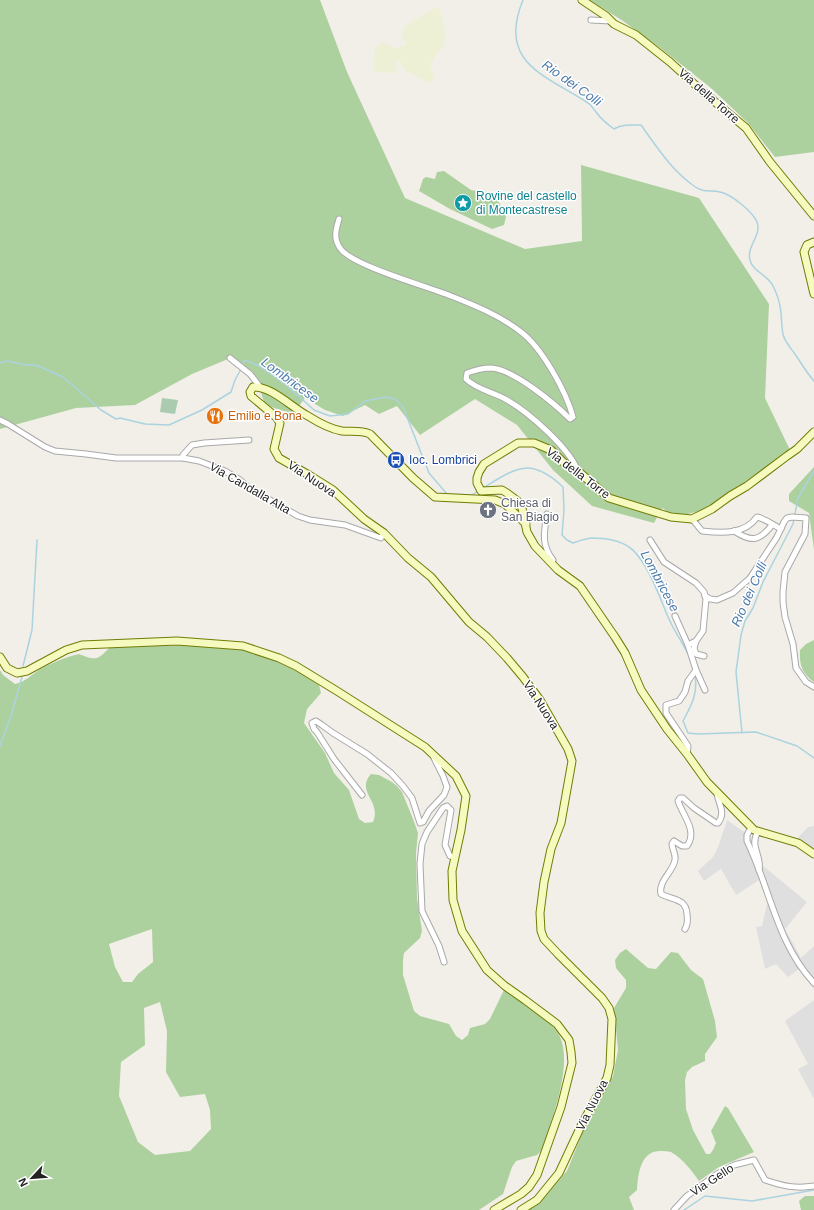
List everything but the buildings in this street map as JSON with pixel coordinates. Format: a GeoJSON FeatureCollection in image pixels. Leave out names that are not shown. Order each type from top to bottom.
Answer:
{"type":"FeatureCollection","features":[{"type":"Feature","properties":{"kind":"street","name":"Via della Torre"},"geometry":{"type":"LineString","coordinates":[[582,0],[614,24],[636,35],[670,62],[746,128],[770,162],[814,216]]}},
{"type":"Feature","properties":{"kind":"street"},"geometry":{"type":"LineString","coordinates":[[591,20],[611,21]]}},
{"type":"Feature","properties":{"kind":"street"},"geometry":{"type":"LineString","coordinates":[[339,218],[335,237],[340,249],[348,255],[364,264],[414,284],[450,296],[498,317],[521,331],[536,345],[562,390],[571,409],[573,417],[570,419],[528,385],[505,372],[492,368],[478,370],[467,373],[466,379],[476,386],[506,399],[548,432],[576,465],[579,472]]}},
{"type":"Feature","properties":{"kind":"street"},"geometry":{"type":"LineString","coordinates":[[814,242],[807,245],[804,252],[814,294]]}},
{"type":"Feature","properties":{"kind":"street"},"geometry":{"type":"LineString","coordinates":[[230,358],[250,374],[261,388],[280,397],[306,416],[328,427],[342,431],[361,431],[370,434],[413,478],[435,497],[495,500],[502,502],[526,524],[527,532],[534,546],[558,570],[580,586],[625,653],[641,690],[667,729],[717,794],[755,830],[798,842],[814,854]]}},
{"type":"Feature","properties":{"kind":"street","name":"Via Nuova"},"geometry":{"type":"LineString","coordinates":[[261,388],[253,387],[250,392],[254,398],[276,417],[280,423],[274,449],[279,458],[333,490],[364,519],[384,533],[408,558],[431,577],[469,622],[486,637],[519,672],[540,700],[568,749],[572,761],[560,823],[551,849],[544,882],[540,913],[541,930],[544,939],[602,998],[609,1008],[612,1019],[610,1065],[607,1078],[581,1126],[559,1172],[537,1200],[520,1210]]}},
{"type":"Feature","properties":{"kind":"street","name":"Via Candalla Alta"},"geometry":{"type":"LineString","coordinates":[[0,420],[45,447],[55,451],[116,458],[183,458],[199,461],[240,480],[249,488],[298,516],[310,520],[345,525],[381,538],[384,533]]}},
{"type":"Feature","properties":{"kind":"street"},"geometry":{"type":"LineString","coordinates":[[781,529],[757,518],[746,528],[734,531],[702,531],[692,519],[712,509],[747,486],[797,449],[814,432]]}},
{"type":"Feature","properties":{"kind":"street"},"geometry":{"type":"LineString","coordinates":[[183,458],[183,455],[192,445],[249,440]]}},
{"type":"Feature","properties":{"kind":"street","name":"Via della Torre"},"geometry":{"type":"LineString","coordinates":[[526,524],[522,508],[514,498],[502,490],[481,491],[477,483],[479,472],[484,464],[518,443],[534,443],[551,450],[563,462],[579,472],[609,498],[671,517],[692,519]]}},
{"type":"Feature","properties":{"kind":"street"},"geometry":{"type":"LineString","coordinates":[[547,514],[544,534],[545,543],[547,553],[555,563],[558,570]]}},
{"type":"Feature","properties":{"kind":"street"},"geometry":{"type":"LineString","coordinates":[[705,596],[710,599],[717,600],[734,593],[750,578],[777,537],[784,522],[788,518],[792,517],[806,518],[805,534],[785,572],[783,597],[785,617],[793,644],[796,668],[801,676],[814,687]]}},
{"type":"Feature","properties":{"kind":"street"},"geometry":{"type":"LineString","coordinates":[[734,531],[749,538],[757,538],[765,533],[772,525]]}},
{"type":"Feature","properties":{"kind":"street"},"geometry":{"type":"LineString","coordinates":[[650,540],[664,562],[696,583],[704,592],[705,615],[703,631],[696,641],[694,648],[696,654],[704,656]]}},
{"type":"Feature","properties":{"kind":"street"},"geometry":{"type":"LineString","coordinates":[[676,616],[705,690]]}},
{"type":"Feature","properties":{"kind":"street","name":"Via Nuova"},"geometry":{"type":"LineString","coordinates":[[0,657],[8,668],[17,673],[27,671],[66,650],[82,645],[177,641],[243,646],[279,658],[296,666],[378,716],[429,750],[456,776],[466,796],[461,830],[452,871],[453,900],[462,931],[487,970],[505,986],[558,1024],[569,1040],[572,1052],[572,1063],[561,1107],[537,1175],[529,1187],[494,1210]]}},
{"type":"Feature","properties":{"kind":"street"},"geometry":{"type":"LineString","coordinates":[[688,645],[696,641]]}},
{"type":"Feature","properties":{"kind":"street"},"geometry":{"type":"LineString","coordinates":[[687,754],[688,746],[666,714],[666,705],[680,701],[685,692],[688,681],[696,670]]}},
{"type":"Feature","properties":{"kind":"street"},"geometry":{"type":"LineString","coordinates":[[362,795],[334,759],[314,729],[312,722],[316,721],[333,734],[367,754],[391,773],[412,798],[420,823],[423,822],[429,811],[444,795],[447,787],[440,768],[429,750]]}},
{"type":"Feature","properties":{"kind":"street"},"geometry":{"type":"LineString","coordinates":[[685,929],[688,919],[687,909],[684,903],[680,900],[664,896],[660,891],[662,884],[675,860],[672,844],[674,841],[682,846],[687,846],[692,837],[689,826],[678,802],[680,798],[683,798],[694,808],[718,823],[722,818],[723,812],[717,794]]}},
{"type":"Feature","properties":{"kind":"street"},"geometry":{"type":"LineString","coordinates":[[444,962],[439,946],[422,911],[420,864],[422,844],[427,832],[442,808],[447,806],[451,810],[445,845],[450,856],[455,858]]}},
{"type":"Feature","properties":{"kind":"street"},"geometry":{"type":"LineString","coordinates":[[755,830],[754,841],[760,861],[759,872]]}},
{"type":"Feature","properties":{"kind":"street"},"geometry":{"type":"LineString","coordinates":[[755,830],[747,835],[747,841],[779,928],[796,959],[814,983]]}},
{"type":"Feature","properties":{"kind":"street","name":"Via Gello"},"geometry":{"type":"LineString","coordinates":[[674,1210],[687,1196],[717,1174],[734,1165],[754,1160],[765,1180],[785,1187],[801,1188],[814,1186]]}},
{"type":"Feature","properties":{"kind":"shaded area"},"geometry":{"type":"Polygon","coordinates":[[[727,820],[744,832],[750,833],[750,844],[756,860],[807,902],[785,929],[801,958],[814,946],[814,989],[799,969],[788,977],[776,964],[765,969],[756,927],[762,926],[768,900],[759,880],[736,895],[721,869],[704,881],[698,871],[713,857],[727,820]]]}},
{"type":"Feature","properties":{"kind":"shaded area"},"geometry":{"type":"Polygon","coordinates":[[[814,826],[814,857],[793,843],[808,827],[814,826]]]}},
{"type":"Feature","properties":{"kind":"shaded area"},"geometry":{"type":"Polygon","coordinates":[[[814,1000],[814,1099],[798,1069],[808,1064],[785,1021],[814,1000]]]}},
{"type":"Feature","properties":{"kind":"green space"},"geometry":{"type":"Polygon","coordinates":[[[0,0],[320,0],[347,72],[405,198],[525,249],[582,241],[581,165],[699,198],[769,304],[765,398],[790,450],[707,509],[676,517],[662,508],[654,523],[592,506],[553,470],[517,425],[475,399],[420,435],[397,406],[379,414],[365,405],[343,416],[325,410],[305,398],[293,414],[265,405],[257,380],[228,359],[192,374],[135,405],[76,408],[0,429],[0,0]]]}},
{"type":"Feature","properties":{"kind":"green space"},"geometry":{"type":"Polygon","coordinates":[[[590,0],[814,0],[814,152],[775,157],[748,123],[711,88],[659,47],[623,21],[590,0]]]}},
{"type":"Feature","properties":{"kind":"green space"},"geometry":{"type":"Polygon","coordinates":[[[439,6],[446,34],[443,47],[435,55],[430,65],[435,80],[428,82],[403,69],[402,62],[396,62],[397,70],[393,73],[374,72],[375,48],[382,42],[396,48],[405,45],[406,41],[401,36],[407,24],[439,6]]]}},
{"type":"Feature","properties":{"kind":"green space"},"geometry":{"type":"Polygon","coordinates":[[[444,171],[471,190],[495,194],[506,217],[504,225],[492,229],[450,209],[419,191],[423,179],[426,177],[435,179],[437,172],[444,171]]]}},
{"type":"Feature","properties":{"kind":"green space"},"geometry":{"type":"Polygon","coordinates":[[[162,398],[178,400],[175,414],[160,412],[162,398]]]}},
{"type":"Feature","properties":{"kind":"green space"},"geometry":{"type":"Polygon","coordinates":[[[814,467],[814,550],[809,513],[789,501],[789,494],[814,467]]]}},
{"type":"Feature","properties":{"kind":"green space"},"geometry":{"type":"Polygon","coordinates":[[[814,640],[814,682],[807,676],[802,668],[800,650],[806,644],[814,640]]]}},
{"type":"Feature","properties":{"kind":"green space"},"geometry":{"type":"Polygon","coordinates":[[[191,645],[230,648],[253,652],[283,663],[319,685],[321,693],[307,709],[304,723],[325,753],[334,773],[349,790],[359,819],[365,823],[373,822],[375,815],[366,786],[367,780],[371,774],[379,775],[392,782],[402,792],[418,833],[416,853],[417,898],[422,931],[420,938],[404,953],[403,960],[403,975],[414,1011],[420,1016],[449,1024],[456,1036],[462,1040],[468,1035],[470,1028],[485,1024],[490,1019],[504,990],[544,1017],[555,1029],[561,1041],[564,1055],[563,1071],[556,1106],[542,1150],[537,1155],[516,1161],[512,1167],[503,1194],[479,1210],[0,1210],[0,670],[3,675],[15,684],[22,682],[39,670],[59,660],[79,654],[89,658],[96,658],[102,655],[110,647],[191,645]],[[152,929],[109,944],[115,967],[123,982],[132,982],[138,974],[153,962],[152,929]],[[160,1002],[144,1008],[145,1045],[121,1062],[119,1096],[138,1142],[155,1155],[190,1151],[211,1129],[210,1110],[205,1094],[180,1097],[166,1072],[167,1031],[160,1002]]]}},
{"type":"Feature","properties":{"kind":"green space"},"geometry":{"type":"Polygon","coordinates":[[[626,949],[648,968],[656,969],[671,952],[678,953],[691,970],[703,979],[715,1021],[717,1037],[705,1054],[705,1061],[692,1067],[687,1072],[685,1080],[686,1109],[693,1130],[706,1154],[710,1154],[716,1143],[711,1131],[725,1106],[728,1108],[754,1152],[719,1167],[699,1181],[690,1169],[671,1152],[653,1152],[648,1155],[641,1165],[637,1190],[629,1197],[634,1210],[527,1210],[537,1204],[567,1171],[582,1134],[613,1076],[618,1050],[614,1008],[626,988],[626,980],[616,968],[615,960],[620,953],[626,949]]]}},
{"type":"Feature","properties":{"kind":"green space"},"geometry":{"type":"Polygon","coordinates":[[[805,1196],[814,1196],[814,1210],[801,1210],[799,1201],[805,1196]]]}},
{"type":"Feature","properties":{"kind":"waterway","name":"Rio dei Colli"},"geometry":{"type":"LineString","coordinates":[[523,0],[517,21],[516,39],[521,53],[530,65],[542,75],[589,104],[602,119],[614,129],[617,127],[630,125],[641,125],[665,158],[686,180],[700,190],[725,193],[751,213],[755,218],[758,227],[750,250],[750,260],[754,268],[771,282],[780,304],[782,331],[785,340],[814,381]]}},
{"type":"Feature","properties":{"kind":"waterway","name":"Lombricese"},"geometry":{"type":"LineString","coordinates":[[242,365],[245,360],[259,366],[285,384],[314,410],[330,416],[348,414],[365,401],[386,397],[395,399],[403,407],[429,473],[447,494],[472,495],[478,491]]}},
{"type":"Feature","properties":{"kind":"waterway","name":"Lombricese"},"geometry":{"type":"LineString","coordinates":[[0,363],[6,361],[36,365],[63,377],[101,410],[116,419],[120,418],[145,424],[169,425],[202,410],[231,392],[241,369]]}},
{"type":"Feature","properties":{"kind":"waterway","name":"Lombricese"},"geometry":{"type":"LineString","coordinates":[[483,488],[505,475],[523,468],[532,468],[551,477],[563,487],[564,510],[562,535],[573,543],[591,538],[611,540],[621,543],[635,552],[647,569],[657,589],[670,622],[690,658]]}},
{"type":"Feature","properties":{"kind":"waterway","name":"Rio dei Colli"},"geometry":{"type":"LineString","coordinates":[[742,733],[736,672],[741,635],[745,621],[753,608],[763,582],[793,524],[798,498],[814,471]]}},
{"type":"Feature","properties":{"kind":"waterway"},"geometry":{"type":"LineString","coordinates":[[23,666],[32,630],[37,540]]}},
{"type":"Feature","properties":{"kind":"waterway","name":"Lombricese"},"geometry":{"type":"LineString","coordinates":[[695,675],[695,693],[692,704],[683,721],[688,733],[756,732],[797,746],[814,758]]}},
{"type":"Feature","properties":{"kind":"waterway"},"geometry":{"type":"LineString","coordinates":[[0,746],[10,719],[22,677]]}},
{"type":"Feature","properties":{"kind":"waterway"},"geometry":{"type":"LineString","coordinates":[[684,1210],[705,1196],[752,1201],[814,1190]]}},
{"type":"Feature","properties":{"kind":"place","name":"Rovine del castello di Montecastrese"},"geometry":{"type":"Point","coordinates":[463,203]}},
{"type":"Feature","properties":{"kind":"place","name":"Emilio e Bona"},"geometry":{"type":"Point","coordinates":[215,416]}},
{"type":"Feature","properties":{"kind":"place","name":"Ioc. Lombrici"},"geometry":{"type":"Point","coordinates":[396,460]}},
{"type":"Feature","properties":{"kind":"place","name":"Chiesa di San Biagio"},"geometry":{"type":"Point","coordinates":[488,510]}}]}
